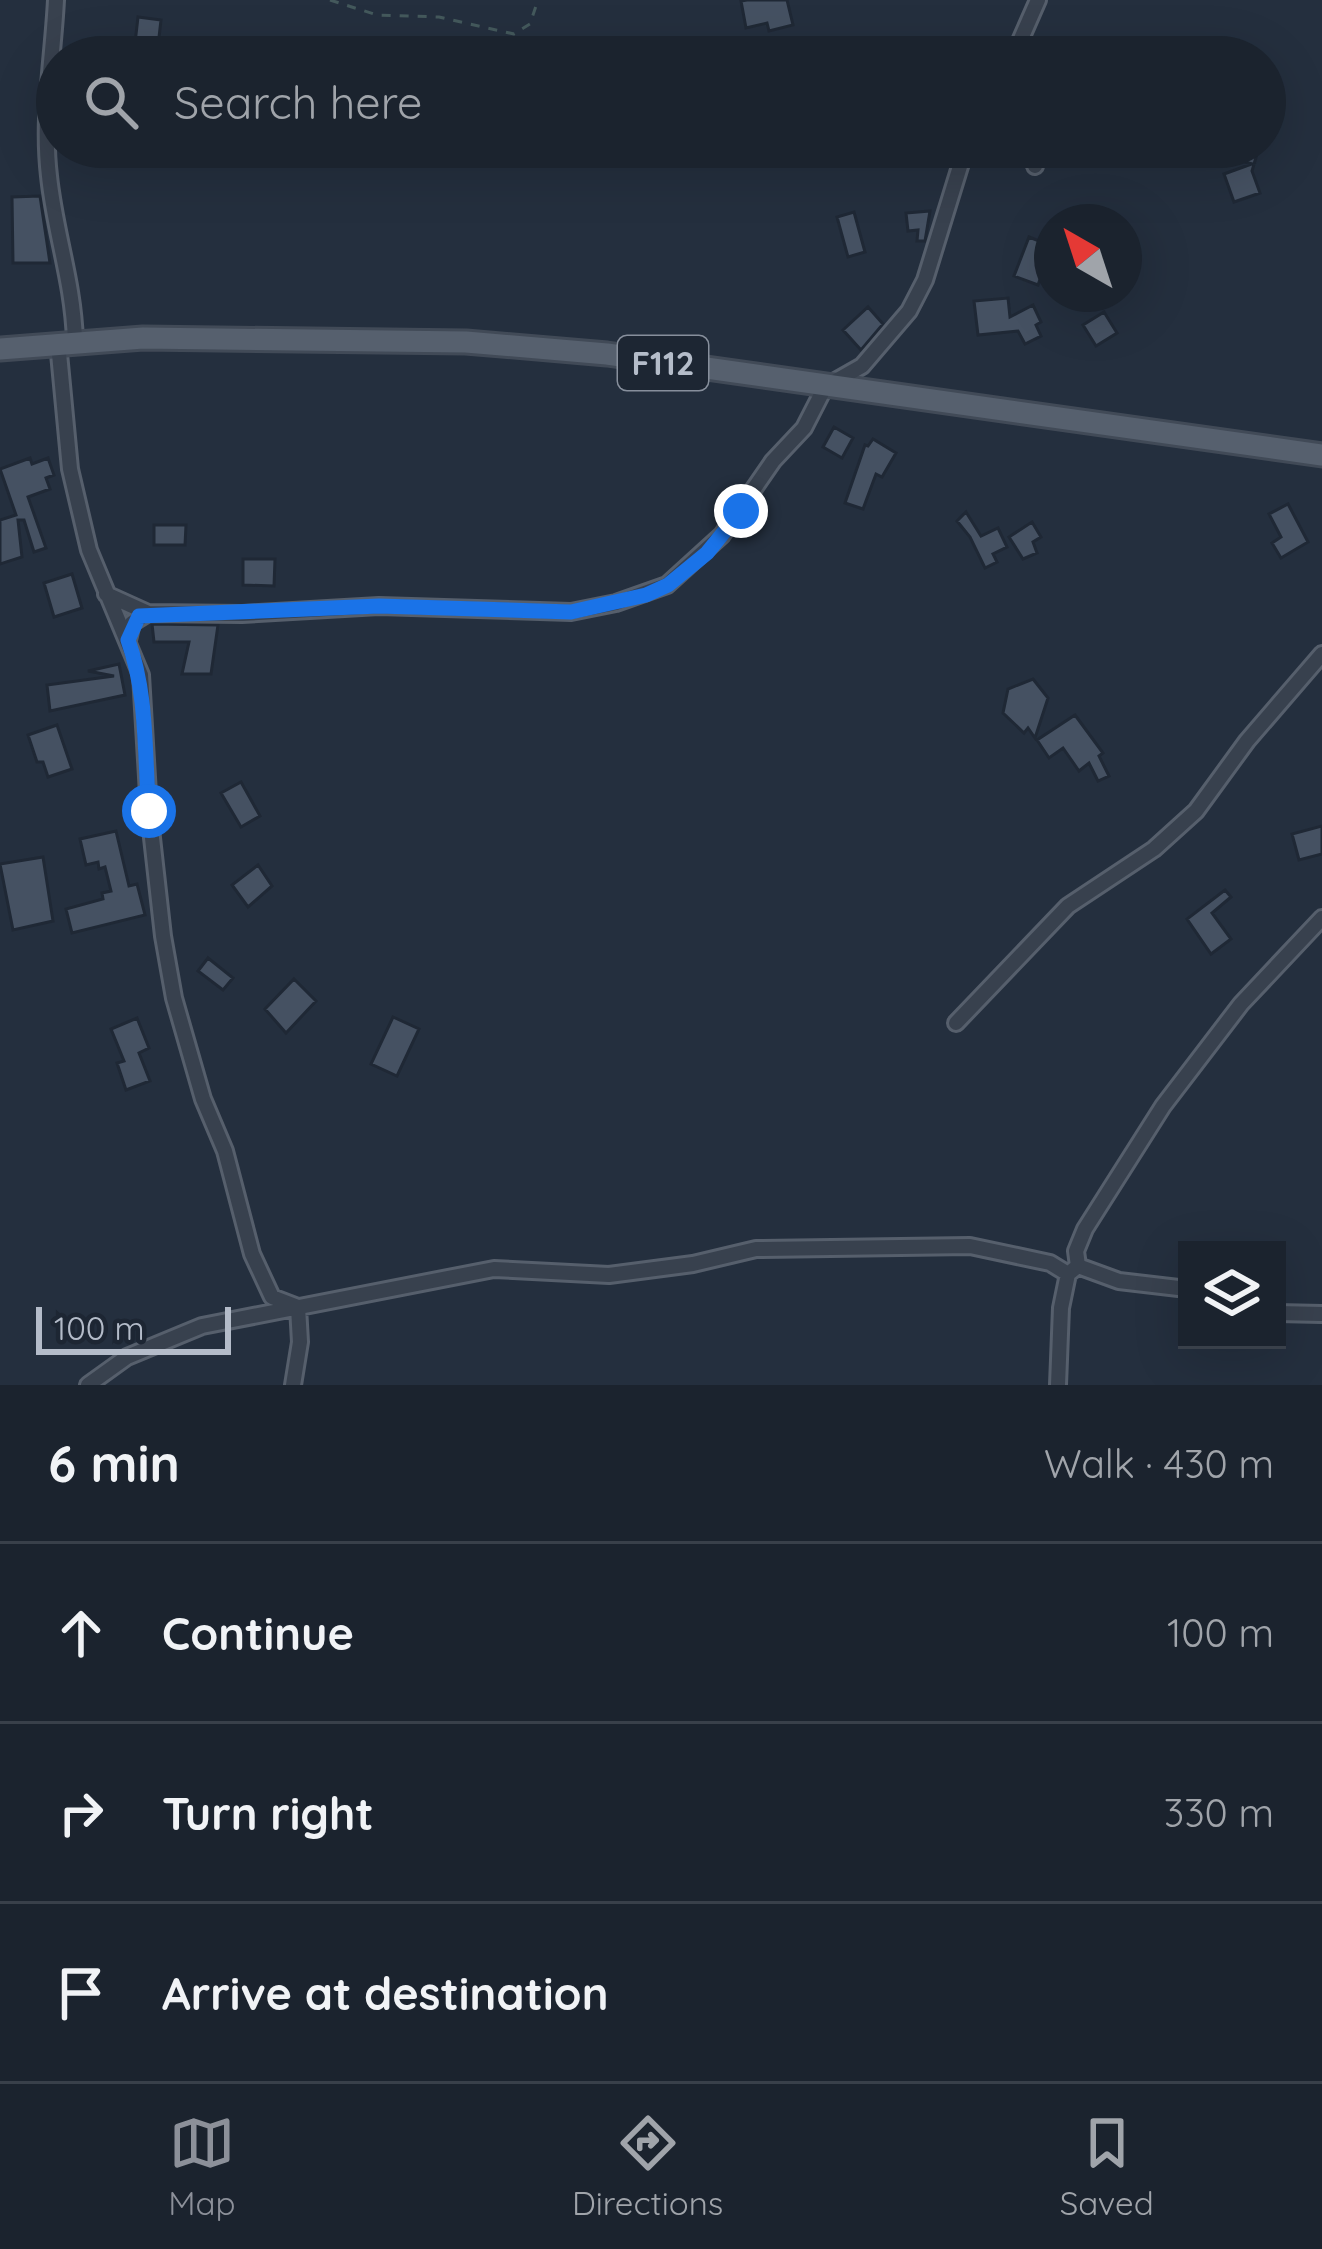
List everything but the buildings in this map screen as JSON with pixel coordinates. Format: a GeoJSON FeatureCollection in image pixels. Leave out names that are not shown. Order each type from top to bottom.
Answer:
{"type":"FeatureCollection","features":[{"type":"Feature","properties":{"kind":"main road","name":"F112"},"geometry":{"type":"LineString","coordinates":[[0,349],[66,342],[283,337],[466,342],[607,354],[1322,455]]}},
{"type":"Feature","properties":{"kind":"street"},"geometry":{"type":"LineString","coordinates":[[53,36],[56,0]]}},
{"type":"Feature","properties":{"kind":"street"},"geometry":{"type":"LineString","coordinates":[[1022,36],[1038,0]]}},
{"type":"Feature","properties":{"kind":"street"},"geometry":{"type":"LineString","coordinates":[[48,168],[73,292],[66,342],[70,469],[89,550],[128,640],[143,695],[151,832],[174,998],[203,1099],[225,1151],[252,1254],[272,1298],[298,1307]]}},
{"type":"Feature","properties":{"kind":"street"},"geometry":{"type":"LineString","coordinates":[[106,594],[148,613],[242,614],[379,606],[557,613],[646,595],[668,585],[722,536],[773,461],[804,428],[825,387],[862,366],[885,343],[925,280],[960,168]]}},
{"type":"Feature","properties":{"kind":"street"},"geometry":{"type":"LineString","coordinates":[[862,366],[868,392]]}},
{"type":"Feature","properties":{"kind":"street"},"geometry":{"type":"LineString","coordinates":[[128,640],[132,623],[148,613]]}},
{"type":"Feature","properties":{"kind":"street"},"geometry":{"type":"LineString","coordinates":[[956,1023],[1068,906],[1154,849],[1196,811],[1247,741],[1322,654]]}},
{"type":"Feature","properties":{"kind":"street"},"geometry":{"type":"LineString","coordinates":[[1058,1385],[1061,1308],[1085,1229],[1163,1106],[1241,1004],[1322,918]]}},
{"type":"Feature","properties":{"kind":"street"},"geometry":{"type":"LineString","coordinates":[[88,1385],[127,1357],[184,1331],[494,1269],[609,1275],[693,1264],[756,1249],[970,1246],[1119,1281],[1178,1288]]}},
{"type":"Feature","properties":{"kind":"street"},"geometry":{"type":"LineString","coordinates":[[293,1385],[298,1307]]}},
{"type":"Feature","properties":{"kind":"street"},"geometry":{"type":"LineString","coordinates":[[1286,1313],[1322,1314]]}},
{"type":"Feature","properties":{"kind":"path"},"geometry":{"type":"LineString","coordinates":[[330,0],[377,15],[439,17],[514,34],[530,24],[538,0]]}},
{"type":"Feature","properties":{"kind":"route"},"geometry":{"type":"LineString","coordinates":[[149,811],[146,716],[140,675],[128,640],[139,616],[379,606],[571,612],[646,595],[668,585],[707,553],[741,511]]}}]}
